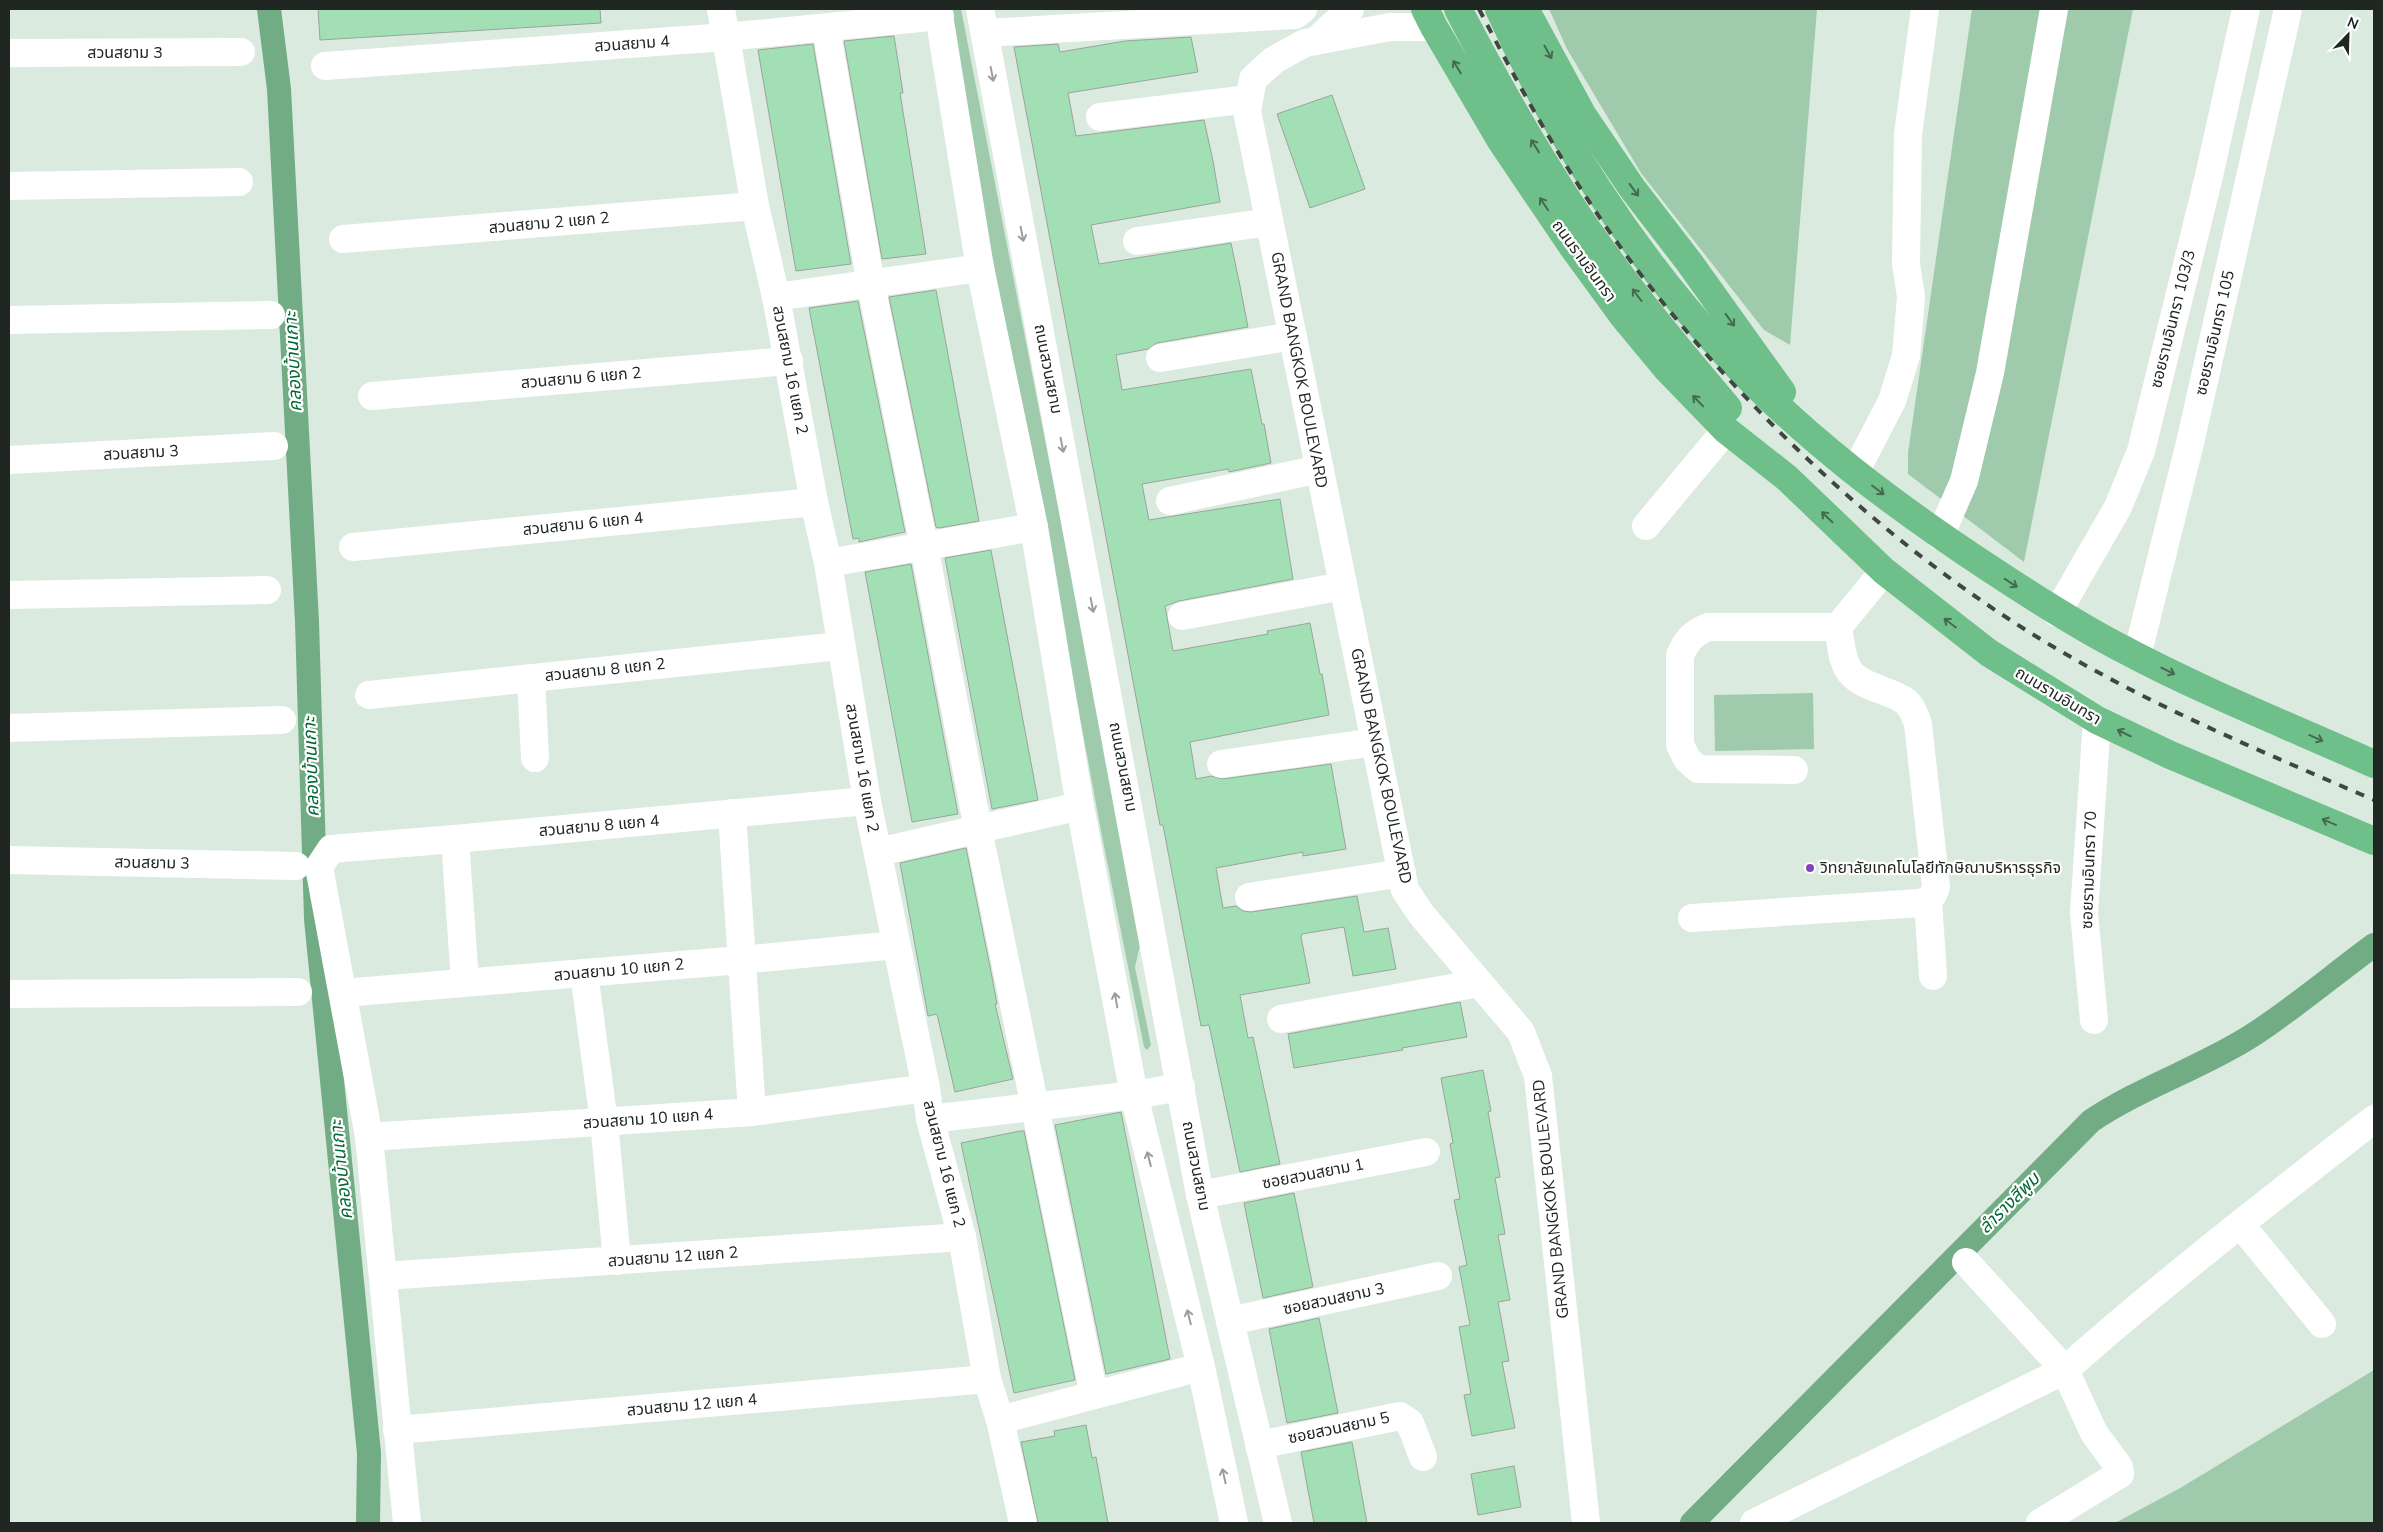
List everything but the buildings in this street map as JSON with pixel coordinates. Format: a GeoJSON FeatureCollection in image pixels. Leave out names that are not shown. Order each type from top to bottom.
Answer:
{"type":"FeatureCollection","features":[{"type":"Feature","properties":{"kind":"highway","name":"ถนนรามอินทรา"},"geometry":{"type":"LineString","coordinates":[[1458,9],[1491,72],[1587,229],[1666,333],[1787,478]]}},
{"type":"Feature","properties":{"kind":"highway"},"geometry":{"type":"LineString","coordinates":[[1499,9],[1529,71],[1585,167],[1650,263],[1695,319],[1768,397],[1855,472],[1940,536],[2058,613],[2137,656],[2190,682],[2374,764]]}},
{"type":"Feature","properties":{"kind":"highway"},"geometry":{"type":"LineString","coordinates":[[1525,9],[1582,114],[1632,188],[1689,262],[1814,436]]}},
{"type":"Feature","properties":{"kind":"highway","name":"ถนนรามอินทรา"},"geometry":{"type":"LineString","coordinates":[[1430,18],[1501,141],[1583,262],[1623,316],[1667,369],[1726,430],[1787,478],[1884,571],[1989,653],[2097,720],[2168,754],[2374,841]]}},
{"type":"Feature","properties":{"kind":"street","name":"สวนสยาม 16 แยก 2"},"geometry":{"type":"LineString","coordinates":[[721,9],[755,206],[776,297],[814,502],[828,563],[840,646],[867,801],[926,1088],[930,1119],[962,1237],[988,1379],[1000,1420],[1023,1523]]}},
{"type":"Feature","properties":{"kind":"street"},"geometry":{"type":"LineString","coordinates":[[982,21],[1295,14],[1303,9]]}},
{"type":"Feature","properties":{"kind":"street","name":"GRAND BANGKOK BOULEVARD"},"geometry":{"type":"LineString","coordinates":[[1316,41],[1350,9]]}},
{"type":"Feature","properties":{"kind":"street"},"geometry":{"type":"LineString","coordinates":[[1855,472],[1892,402],[1906,356],[1911,297],[1906,264],[1908,134],[1925,9]]}},
{"type":"Feature","properties":{"kind":"street"},"geometry":{"type":"LineString","coordinates":[[1940,536],[1964,481],[1990,373],[2054,9]]}},
{"type":"Feature","properties":{"kind":"street","name":"ซอยรามอินทรา 103/3"},"geometry":{"type":"LineString","coordinates":[[2058,613],[2118,507],[2141,451],[2206,186],[2246,9]]}},
{"type":"Feature","properties":{"kind":"street","name":"ซอยรามอินทรา 105"},"geometry":{"type":"LineString","coordinates":[[2137,656],[2193,433],[2288,9]]}},
{"type":"Feature","properties":{"kind":"street","name":"สวนสยาม 4"},"geometry":{"type":"LineString","coordinates":[[325,66],[726,37],[826,28],[939,13]]}},
{"type":"Feature","properties":{"kind":"street"},"geometry":{"type":"LineString","coordinates":[[939,13],[980,268],[1034,526],[1080,806],[1134,1095],[1201,1367],[1234,1523]]}},
{"type":"Feature","properties":{"kind":"street","name":"GRAND BANGKOK BOULEVARD"},"geometry":{"type":"LineString","coordinates":[[1430,18],[1386,18],[1352,36],[1305,44],[1274,60],[1253,79],[1247,111],[1405,890],[1421,914],[1521,1032],[1538,1076],[1586,1523]]}},
{"type":"Feature","properties":{"kind":"street","name":"ถนนสวนสยาม"},"geometry":{"type":"LineString","coordinates":[[982,21],[1200,1195],[1278,1523]]}},
{"type":"Feature","properties":{"kind":"street"},"geometry":{"type":"LineString","coordinates":[[826,28],[871,284],[1033,1105],[1094,1395]]}},
{"type":"Feature","properties":{"kind":"street","name":"สวนสยาม 3"},"geometry":{"type":"LineString","coordinates":[[9,53],[241,52]]}},
{"type":"Feature","properties":{"kind":"street"},"geometry":{"type":"LineString","coordinates":[[1100,117],[1249,99]]}},
{"type":"Feature","properties":{"kind":"street"},"geometry":{"type":"LineString","coordinates":[[9,186],[239,182]]}},
{"type":"Feature","properties":{"kind":"street","name":"สวนสยาม 2 แยก 2"},"geometry":{"type":"LineString","coordinates":[[343,239],[755,206]]}},
{"type":"Feature","properties":{"kind":"street"},"geometry":{"type":"LineString","coordinates":[[1137,241],[1269,222]]}},
{"type":"Feature","properties":{"kind":"street"},"geometry":{"type":"LineString","coordinates":[[776,297],[980,268]]}},
{"type":"Feature","properties":{"kind":"street"},"geometry":{"type":"LineString","coordinates":[[9,320],[271,315]]}},
{"type":"Feature","properties":{"kind":"street"},"geometry":{"type":"LineString","coordinates":[[1160,358],[1293,336]]}},
{"type":"Feature","properties":{"kind":"street","name":"สวนสยาม 6 แยก 2"},"geometry":{"type":"LineString","coordinates":[[372,396],[789,361]]}},
{"type":"Feature","properties":{"kind":"street"},"geometry":{"type":"LineString","coordinates":[[1646,526],[1726,430]]}},
{"type":"Feature","properties":{"kind":"street","name":"สวนสยาม 3"},"geometry":{"type":"LineString","coordinates":[[9,460],[274,446]]}},
{"type":"Feature","properties":{"kind":"street"},"geometry":{"type":"LineString","coordinates":[[1170,501],[1320,469]]}},
{"type":"Feature","properties":{"kind":"street","name":"สวนสยาม 6 แยก 4"},"geometry":{"type":"LineString","coordinates":[[353,547],[814,502]]}},
{"type":"Feature","properties":{"kind":"street"},"geometry":{"type":"LineString","coordinates":[[828,563],[1034,526]]}},
{"type":"Feature","properties":{"kind":"street"},"geometry":{"type":"LineString","coordinates":[[1692,918],[1920,903],[1928,901],[1933,896],[1936,887],[1918,724],[1912,710],[1905,701],[1862,681],[1851,672],[1844,661],[1838,627],[1884,571]]}},
{"type":"Feature","properties":{"kind":"street"},"geometry":{"type":"LineString","coordinates":[[1182,616],[1343,586]]}},
{"type":"Feature","properties":{"kind":"street"},"geometry":{"type":"LineString","coordinates":[[9,595],[267,590]]}},
{"type":"Feature","properties":{"kind":"street"},"geometry":{"type":"LineString","coordinates":[[1794,770],[1698,769],[1686,759],[1680,745],[1680,655],[1686,642],[1694,632],[1708,627],[1838,627]]}},
{"type":"Feature","properties":{"kind":"street","name":"สวนสยาม 8 แยก 2"},"geometry":{"type":"LineString","coordinates":[[369,695],[840,646]]}},
{"type":"Feature","properties":{"kind":"street"},"geometry":{"type":"LineString","coordinates":[[532,678],[535,758]]}},
{"type":"Feature","properties":{"kind":"street"},"geometry":{"type":"LineString","coordinates":[[9,728],[282,720]]}},
{"type":"Feature","properties":{"kind":"street","name":"ซอยรามอินทรา 70"},"geometry":{"type":"LineString","coordinates":[[2094,1020],[2084,913],[2097,720]]}},
{"type":"Feature","properties":{"kind":"street"},"geometry":{"type":"LineString","coordinates":[[1222,764],[1375,742]]}},
{"type":"Feature","properties":{"kind":"street","name":"สวนสยาม 8 แยก 4"},"geometry":{"type":"LineString","coordinates":[[343,993],[320,867],[331,849],[454,840],[867,801]]}},
{"type":"Feature","properties":{"kind":"street"},"geometry":{"type":"LineString","coordinates":[[878,852],[1080,806]]}},
{"type":"Feature","properties":{"kind":"street"},"geometry":{"type":"LineString","coordinates":[[732,813],[740,960],[752,1112]]}},
{"type":"Feature","properties":{"kind":"street"},"geometry":{"type":"LineString","coordinates":[[454,840],[465,982]]}},
{"type":"Feature","properties":{"kind":"street","name":"สวนสยาม 3"},"geometry":{"type":"LineString","coordinates":[[9,860],[296,866]]}},
{"type":"Feature","properties":{"kind":"street"},"geometry":{"type":"LineString","coordinates":[[1249,897],[1402,873]]}},
{"type":"Feature","properties":{"kind":"street"},"geometry":{"type":"LineString","coordinates":[[1928,901],[1933,976]]}},
{"type":"Feature","properties":{"kind":"street","name":"สวนสยาม 10 แยก 2"},"geometry":{"type":"LineString","coordinates":[[343,993],[896,945]]}},
{"type":"Feature","properties":{"kind":"street"},"geometry":{"type":"LineString","coordinates":[[584,973],[604,1122],[617,1260]]}},
{"type":"Feature","properties":{"kind":"street"},"geometry":{"type":"LineString","coordinates":[[1281,1019],[1480,983]]}},
{"type":"Feature","properties":{"kind":"street"},"geometry":{"type":"LineString","coordinates":[[9,994],[298,992]]}},
{"type":"Feature","properties":{"kind":"street"},"geometry":{"type":"LineString","coordinates":[[343,993],[370,1137],[406,1523]]}},
{"type":"Feature","properties":{"kind":"street"},"geometry":{"type":"LineString","coordinates":[[930,1119],[1033,1105],[1134,1095],[1181,1087]]}},
{"type":"Feature","properties":{"kind":"street","name":"สวนสยาม 10 แยก 4"},"geometry":{"type":"LineString","coordinates":[[370,1137],[752,1112],[926,1088]]}},
{"type":"Feature","properties":{"kind":"street"},"geometry":{"type":"LineString","coordinates":[[1754,1523],[2065,1370],[2110,1330],[2240,1224],[2374,1119]]}},
{"type":"Feature","properties":{"kind":"street","name":"ซอยสวนสยาม 1"},"geometry":{"type":"LineString","coordinates":[[1200,1195],[1426,1152]]}},
{"type":"Feature","properties":{"kind":"street"},"geometry":{"type":"LineString","coordinates":[[2240,1224],[2322,1324]]}},
{"type":"Feature","properties":{"kind":"street","name":"สวนสยาม 12 แยก 2"},"geometry":{"type":"LineString","coordinates":[[384,1276],[962,1237]]}},
{"type":"Feature","properties":{"kind":"street"},"geometry":{"type":"LineString","coordinates":[[1966,1262],[2065,1370],[2094,1433],[2119,1467],[2120,1474],[2040,1523]]}},
{"type":"Feature","properties":{"kind":"street","name":"ซอยสวนสยาม 3"},"geometry":{"type":"LineString","coordinates":[[1230,1321],[1438,1276]]}},
{"type":"Feature","properties":{"kind":"street"},"geometry":{"type":"LineString","coordinates":[[1000,1420],[1201,1367]]}},
{"type":"Feature","properties":{"kind":"street","name":"สวนสยาม 12 แยก 4"},"geometry":{"type":"LineString","coordinates":[[398,1430],[988,1379]]}},
{"type":"Feature","properties":{"kind":"street","name":"ซอยสวนสยาม 5"},"geometry":{"type":"LineString","coordinates":[[1259,1445],[1400,1416],[1410,1423],[1423,1457]]}},
{"type":"Feature","properties":{"kind":"green space"},"geometry":{"type":"Polygon","coordinates":[[[943,9],[961,9],[1142,937],[1135,967],[1151,1045],[1147,1050],[1144,1047],[1101,831],[1025,421],[943,9]]]}},
{"type":"Feature","properties":{"kind":"green space"},"geometry":{"type":"Polygon","coordinates":[[[1549,9],[1817,9],[1790,345],[1764,330],[1641,173],[1567,49],[1549,9]]]}},
{"type":"Feature","properties":{"kind":"green space"},"geometry":{"type":"Polygon","coordinates":[[[1972,9],[2133,9],[2024,562],[1908,474],[1908,453],[1972,9]]]}},
{"type":"Feature","properties":{"kind":"green space"},"geometry":{"type":"Polygon","coordinates":[[[1813,693],[1814,749],[1715,751],[1714,695],[1813,693]]]}},
{"type":"Feature","properties":{"kind":"green space"},"geometry":{"type":"Polygon","coordinates":[[[2374,1370],[2374,1523],[2115,1523],[2182,1487],[2374,1370]]]}},
{"type":"Feature","properties":{"kind":"waterway","name":"คลองบ้านเกาะ"},"geometry":{"type":"LineString","coordinates":[[269,9],[279,89],[307,622],[316,919],[369,1453],[368,1523]]}},
{"type":"Feature","properties":{"kind":"waterway","name":"ลำรางสีพูม"},"geometry":{"type":"LineString","coordinates":[[1692,1523],[2091,1121],[2129,1098],[2248,1038],[2296,1005],[2374,945]]}},
{"type":"Feature","properties":{"kind":"railway"},"geometry":{"type":"LineString","coordinates":[[1479,9],[1551,141],[1591,205],[1635,267],[1724,374],[1773,425],[1877,521],[1932,565],[1989,606],[2086,666],[2167,708],[2374,800]]}},
{"type":"Feature","properties":{"kind":"place","name":"วิทยาลัยเทคโนโลยีทักษิณาบริหารธุรกิจ"},"geometry":{"type":"Point","coordinates":[1810,868]}}]}
